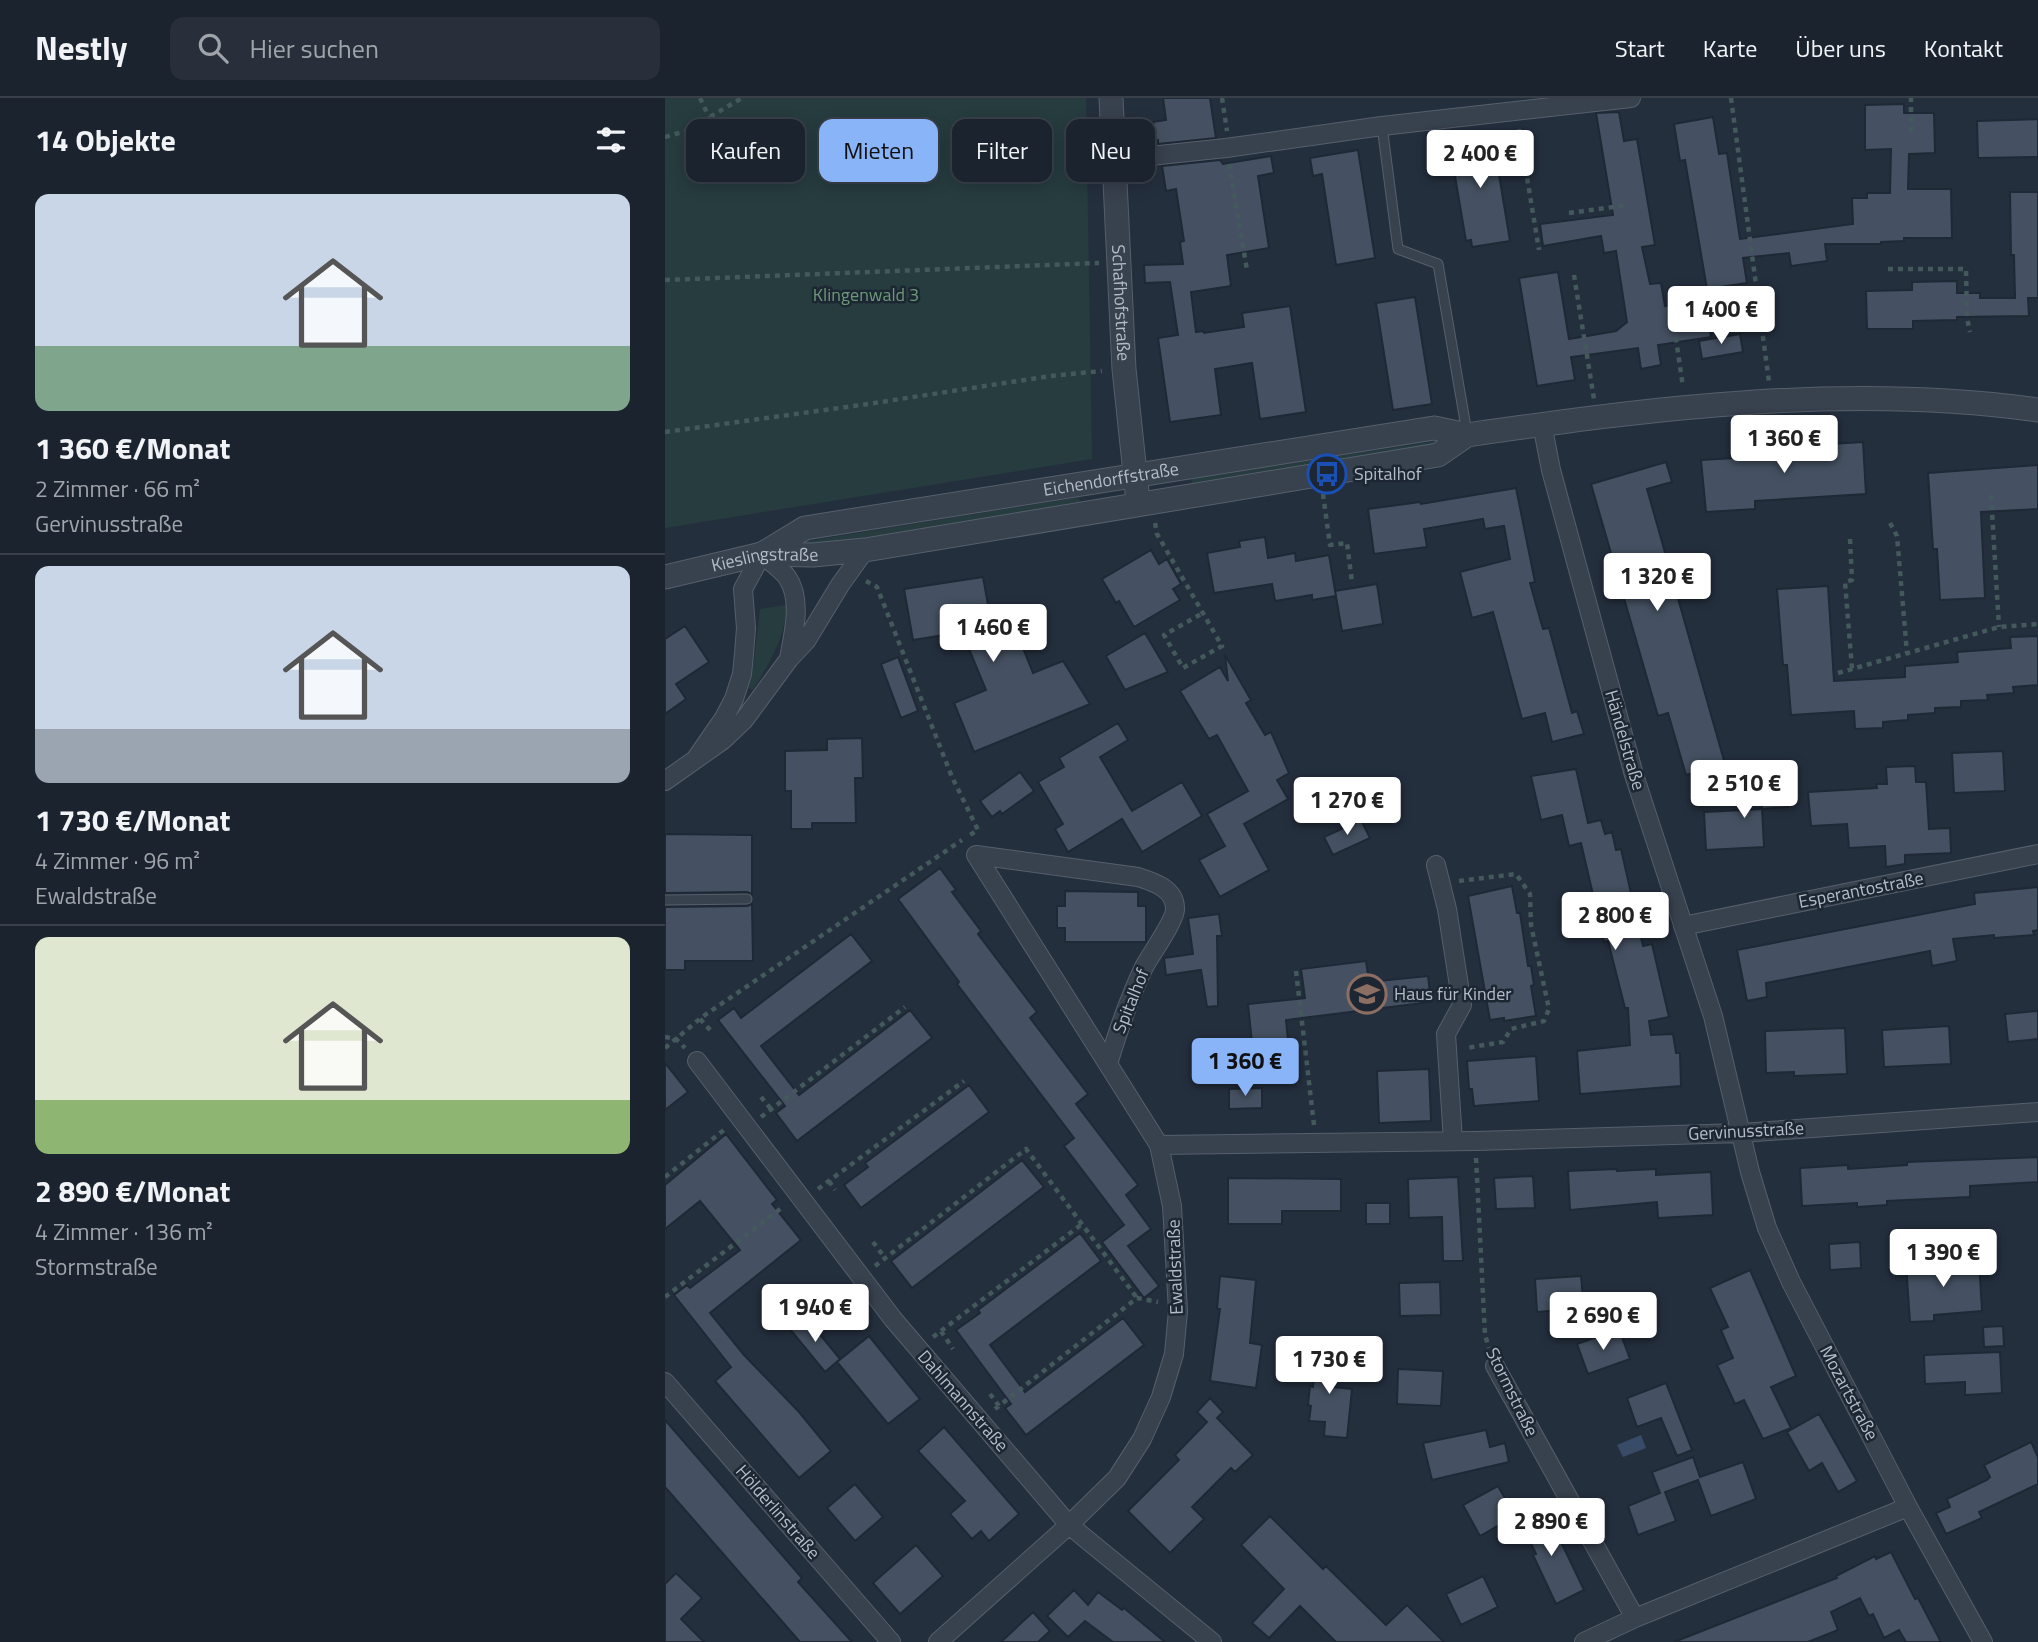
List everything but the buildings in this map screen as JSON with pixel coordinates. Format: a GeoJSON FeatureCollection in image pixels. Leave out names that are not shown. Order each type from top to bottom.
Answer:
{"type":"FeatureCollection","features":[{"type":"Feature","properties":{"kind":"street","name":"Schafhofstraße"},"geometry":{"type":"LineString","coordinates":[[1111,98],[1111,119]]}},
{"type":"Feature","properties":{"kind":"street"},"geometry":{"type":"LineString","coordinates":[[1155,155],[1631,98]]}},
{"type":"Feature","properties":{"kind":"street","name":"Schafhofstraße"},"geometry":{"type":"LineString","coordinates":[[1113,182],[1124,369],[1135,477],[1145,504]]}},
{"type":"Feature","properties":{"kind":"street","name":"Eichendorffstraße"},"geometry":{"type":"LineString","coordinates":[[762,554],[805,528],[1434,428],[1467,435],[1686,406],[1796,400],[1881,398],[1967,401],[2038,410]]}},
{"type":"Feature","properties":{"kind":"street","name":"Händelstraße"},"geometry":{"type":"LineString","coordinates":[[1542,424],[1551,470],[1634,775],[1713,1016],[1741,1133]]}},
{"type":"Feature","properties":{"kind":"street","name":"Eichendorffstraße"},"geometry":{"type":"LineString","coordinates":[[865,550],[1438,455],[1467,435]]}},
{"type":"Feature","properties":{"kind":"street"},"geometry":{"type":"LineString","coordinates":[[665,781],[723,740],[744,720],[789,659],[806,641],[848,572],[865,550]]}},
{"type":"Feature","properties":{"kind":"street","name":"Kieslingstraße"},"geometry":{"type":"LineString","coordinates":[[665,577],[762,554],[813,555],[865,550]]}},
{"type":"Feature","properties":{"kind":"street"},"geometry":{"type":"LineString","coordinates":[[695,760],[734,699],[742,674],[744,654],[746,628],[743,589],[762,554],[787,578],[792,589],[796,613],[789,659]]}},
{"type":"Feature","properties":{"kind":"street","name":"Esperantostraße"},"geometry":{"type":"LineString","coordinates":[[1683,926],[2038,854]]}},
{"type":"Feature","properties":{"kind":"street","name":"Ewaldstraße"},"geometry":{"type":"LineString","coordinates":[[938,1642],[1069,1525],[1117,1478],[1142,1439],[1161,1397],[1174,1354],[1178,1311],[1173,1206],[1159,1145],[976,855]]}},
{"type":"Feature","properties":{"kind":"street","name":"Spitalhof"},"geometry":{"type":"LineString","coordinates":[[976,855],[1138,877],[1162,886],[1171,897],[1175,909],[1172,920],[1143,970],[1120,1024],[1108,1064]]}},
{"type":"Feature","properties":{"kind":"street"},"geometry":{"type":"LineString","coordinates":[[1436,865],[1462,1005],[1447,1034],[1453,1141]]}},
{"type":"Feature","properties":{"kind":"street","name":"Dahlmannstraße"},"geometry":{"type":"LineString","coordinates":[[697,1061],[861,1277],[1069,1525],[1212,1642]]}},
{"type":"Feature","properties":{"kind":"street","name":"Gervinusstraße"},"geometry":{"type":"LineString","coordinates":[[1159,1145],[1476,1141],[1741,1133],[2038,1112]]}},
{"type":"Feature","properties":{"kind":"street","name":"Mozartstraße"},"geometry":{"type":"LineString","coordinates":[[1741,1133],[1767,1228],[1781,1261],[1908,1507],[1983,1642]]}},
{"type":"Feature","properties":{"kind":"street","name":"Stormstraße"},"geometry":{"type":"LineString","coordinates":[[1495,1366],[1635,1618]]}},
{"type":"Feature","properties":{"kind":"street","name":"Hölderlinstraße"},"geometry":{"type":"LineString","coordinates":[[665,1382],[891,1642]]}},
{"type":"Feature","properties":{"kind":"street"},"geometry":{"type":"LineString","coordinates":[[1584,1642],[1635,1618],[1908,1507]]}},
{"type":"Feature","properties":{"kind":"lane"},"geometry":{"type":"LineString","coordinates":[[1382,126],[1398,249],[1438,264],[1467,435]]}},
{"type":"Feature","properties":{"kind":"lane"},"geometry":{"type":"LineString","coordinates":[[665,900],[747,899]]}},
{"type":"Feature","properties":{"kind":"path"},"geometry":{"type":"LineString","coordinates":[[700,98],[709,117]]}},
{"type":"Feature","properties":{"kind":"path"},"geometry":{"type":"LineString","coordinates":[[665,137],[686,131],[742,98]]}},
{"type":"Feature","properties":{"kind":"path"},"geometry":{"type":"LineString","coordinates":[[1222,98],[1226,148],[1247,270]]}},
{"type":"Feature","properties":{"kind":"path"},"geometry":{"type":"LineString","coordinates":[[1731,98],[1767,366]]}},
{"type":"Feature","properties":{"kind":"path"},"geometry":{"type":"LineString","coordinates":[[1911,98],[1911,132]]}},
{"type":"Feature","properties":{"kind":"path"},"geometry":{"type":"LineString","coordinates":[[1515,111],[1539,250]]}},
{"type":"Feature","properties":{"kind":"path"},"geometry":{"type":"LineString","coordinates":[[1569,213],[1628,205]]}},
{"type":"Feature","properties":{"kind":"path"},"geometry":{"type":"LineString","coordinates":[[665,280],[1117,261]]}},
{"type":"Feature","properties":{"kind":"path"},"geometry":{"type":"LineString","coordinates":[[1888,269],[1966,269],[1967,318],[1970,332]]}},
{"type":"Feature","properties":{"kind":"path"},"geometry":{"type":"LineString","coordinates":[[1574,275],[1597,417]]}},
{"type":"Feature","properties":{"kind":"path"},"geometry":{"type":"LineString","coordinates":[[1670,298],[1686,406]]}},
{"type":"Feature","properties":{"kind":"path"},"geometry":{"type":"LineString","coordinates":[[1745,323],[1761,317]]}},
{"type":"Feature","properties":{"kind":"path"},"geometry":{"type":"LineString","coordinates":[[665,432],[1051,376],[1124,369]]}},
{"type":"Feature","properties":{"kind":"path"},"geometry":{"type":"LineString","coordinates":[[1321,475],[1330,545],[1347,543],[1352,582]]}},
{"type":"Feature","properties":{"kind":"path"},"geometry":{"type":"LineString","coordinates":[[1991,495],[1999,627]]}},
{"type":"Feature","properties":{"kind":"path"},"geometry":{"type":"LineString","coordinates":[[1145,504],[1157,534],[1203,613],[1222,646],[1184,668],[1164,635],[1203,613]]}},
{"type":"Feature","properties":{"kind":"path"},"geometry":{"type":"LineString","coordinates":[[1890,523],[1897,536],[1907,653]]}},
{"type":"Feature","properties":{"kind":"path"},"geometry":{"type":"LineString","coordinates":[[1850,539],[1852,580],[1845,582],[1852,669]]}},
{"type":"Feature","properties":{"kind":"path"},"geometry":{"type":"LineString","coordinates":[[665,1048],[700,1019],[978,830],[952,777],[877,587],[848,572]]}},
{"type":"Feature","properties":{"kind":"path"},"geometry":{"type":"LineString","coordinates":[[1838,673],[1999,627],[2038,624]]}},
{"type":"Feature","properties":{"kind":"path"},"geometry":{"type":"LineString","coordinates":[[1441,884],[1516,874],[1530,894],[1531,925],[1549,1009],[1544,1021],[1511,1029],[1503,1042],[1447,1051]]}},
{"type":"Feature","properties":{"kind":"path"},"geometry":{"type":"LineString","coordinates":[[1296,971],[1316,1143]]}},
{"type":"Feature","properties":{"kind":"path"},"geometry":{"type":"LineString","coordinates":[[665,1177],[743,1122],[771,1109],[905,1007]]}},
{"type":"Feature","properties":{"kind":"path"},"geometry":{"type":"LineString","coordinates":[[700,1019],[711,1031]]}},
{"type":"Feature","properties":{"kind":"path"},"geometry":{"type":"LineString","coordinates":[[665,1037],[676,1039]]}},
{"type":"Feature","properties":{"kind":"path"},"geometry":{"type":"LineString","coordinates":[[665,1297],[964,1081]]}},
{"type":"Feature","properties":{"kind":"path"},"geometry":{"type":"LineString","coordinates":[[761,1097],[771,1109]]}},
{"type":"Feature","properties":{"kind":"path","name":"Stormstraße"},"geometry":{"type":"LineString","coordinates":[[1476,1141],[1485,1335],[1495,1366]]}},
{"type":"Feature","properties":{"kind":"path"},"geometry":{"type":"LineString","coordinates":[[861,1277],[1026,1149],[1082,1224],[1124,1273],[1137,1298]]}},
{"type":"Feature","properties":{"kind":"path"},"geometry":{"type":"LineString","coordinates":[[829,1181],[835,1190]]}},
{"type":"Feature","properties":{"kind":"path"},"geometry":{"type":"LineString","coordinates":[[918,1348],[1082,1224]]}},
{"type":"Feature","properties":{"kind":"path"},"geometry":{"type":"LineString","coordinates":[[873,1242],[885,1258]]}},
{"type":"Feature","properties":{"kind":"path"},"geometry":{"type":"LineString","coordinates":[[1137,1298],[1160,1303],[1178,1311]]}},
{"type":"Feature","properties":{"kind":"path"},"geometry":{"type":"LineString","coordinates":[[980,1421],[1137,1298]]}},
{"type":"Feature","properties":{"kind":"path"},"geometry":{"type":"LineString","coordinates":[[941,1331],[953,1349]]}},
{"type":"Feature","properties":{"kind":"path"},"geometry":{"type":"LineString","coordinates":[[990,1394],[999,1406]]}},
{"type":"Feature","properties":{"kind":"green space","name":"Klingenwald 3"},"geometry":{"type":"Polygon","coordinates":[[[665,98],[1086,98],[1086,119],[1066,119],[1066,182],[1087,182],[1092,459],[665,528],[665,98]]]}},
{"type":"Feature","properties":{"kind":"green space"},"geometry":{"type":"Polygon","coordinates":[[[1439,442],[1437,447],[1193,486],[1191,479],[1439,442]]]}},
{"type":"Feature","properties":{"kind":"green space"},"geometry":{"type":"Polygon","coordinates":[[[1079,497],[1080,503],[809,547],[807,544],[808,541],[1079,497]]]}},
{"type":"Feature","properties":{"kind":"green space"},"geometry":{"type":"Polygon","coordinates":[[[786,605],[780,639],[753,690],[747,687],[754,661],[760,609],[786,605]]]}},
{"type":"Feature","properties":{"kind":"water"},"geometry":{"type":"Polygon","coordinates":[[[1641,1435],[1646,1448],[1623,1457],[1617,1445],[1641,1435]]]}},
{"type":"Feature","properties":{"kind":"place","name":"Spitalhof"},"geometry":{"type":"Point","coordinates":[1327,474]}},
{"type":"Feature","properties":{"kind":"place","name":"Haus für Kinder"},"geometry":{"type":"Point","coordinates":[1367,994]}}]}
